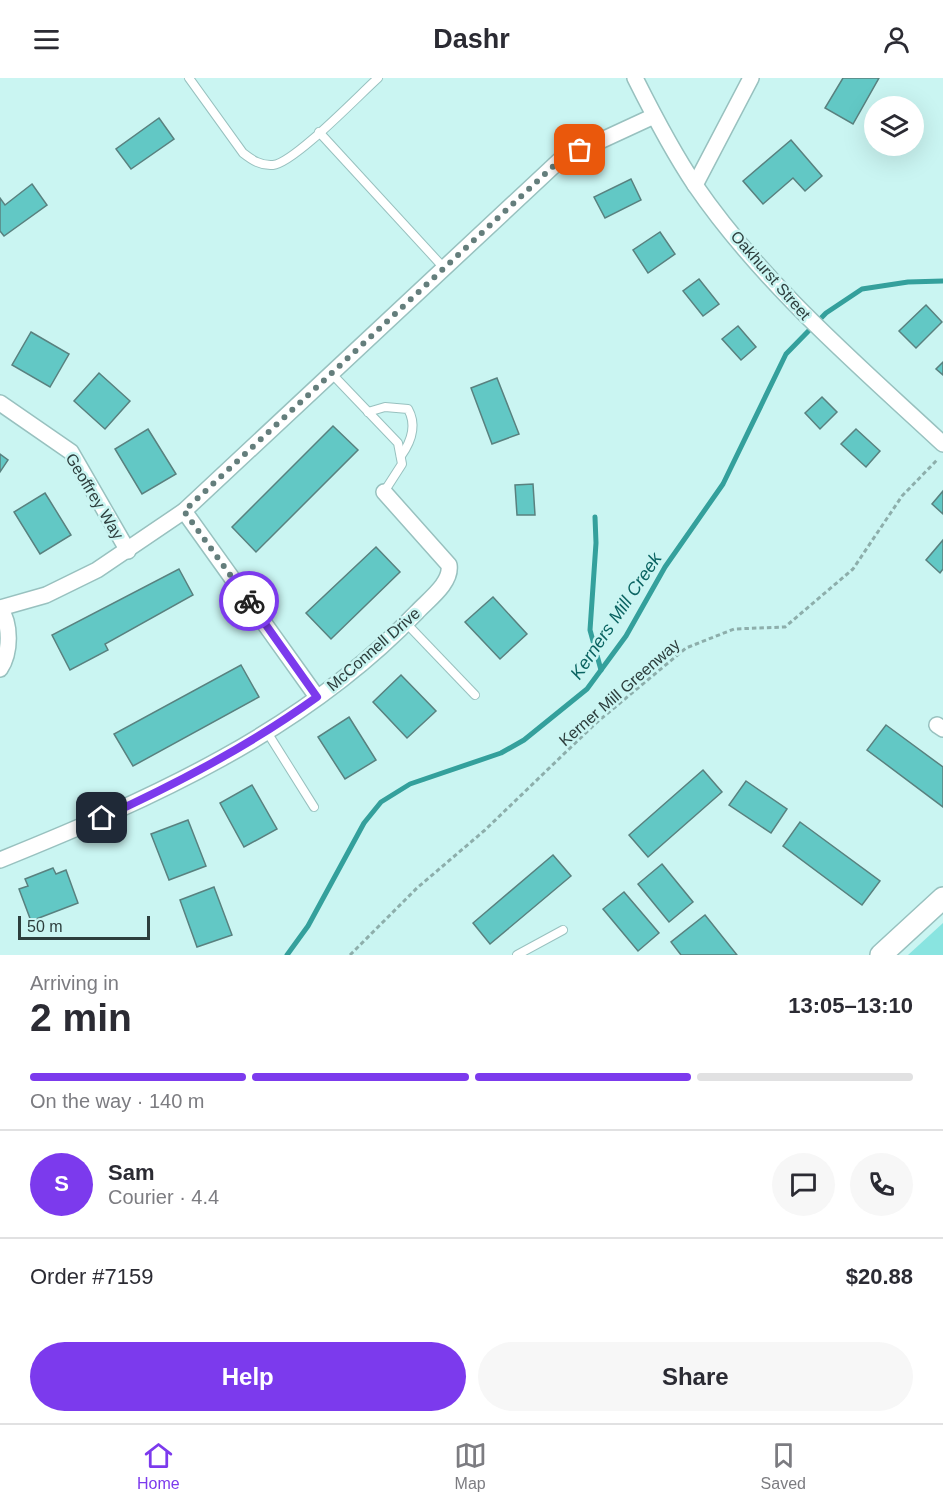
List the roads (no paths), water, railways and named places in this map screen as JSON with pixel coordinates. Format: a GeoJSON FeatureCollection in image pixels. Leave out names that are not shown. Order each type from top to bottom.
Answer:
{"type":"FeatureCollection","features":[{"type":"Feature","properties":{"kind":"main road"},"geometry":{"type":"LineString","coordinates":[[881,955],[943,898]]}},
{"type":"Feature","properties":{"kind":"street","name":"Oakhurst Street"},"geometry":{"type":"LineString","coordinates":[[634,78],[695,185],[793,304],[940,451]]}},
{"type":"Feature","properties":{"kind":"street"},"geometry":{"type":"LineString","coordinates":[[695,185],[751,78]]}},
{"type":"Feature","properties":{"kind":"street"},"geometry":{"type":"LineString","coordinates":[[0,669],[9,640],[5,615],[0,608],[46,595],[97,570],[184,511],[561,159],[654,116]]}},
{"type":"Feature","properties":{"kind":"street","name":"Geoffrey Way"},"geometry":{"type":"LineString","coordinates":[[0,404],[72,452],[128,551]]}},
{"type":"Feature","properties":{"kind":"street","name":"McConnell Drive"},"geometry":{"type":"LineString","coordinates":[[0,860],[181,782],[267,732],[317,697],[406,623],[448,578],[449,565],[384,492]]}},
{"type":"Feature","properties":{"kind":"street"},"geometry":{"type":"LineString","coordinates":[[184,511],[317,697]]}},
{"type":"Feature","properties":{"kind":"lane"},"geometry":{"type":"LineString","coordinates":[[189,78],[243,153],[254,161],[274,165],[295,154],[378,78]]}},
{"type":"Feature","properties":{"kind":"lane"},"geometry":{"type":"LineString","coordinates":[[319,132],[444,268]]}},
{"type":"Feature","properties":{"kind":"lane"},"geometry":{"type":"LineString","coordinates":[[332,374],[398,443],[402,464],[384,492]]}},
{"type":"Feature","properties":{"kind":"lane"},"geometry":{"type":"LineString","coordinates":[[368,412],[385,407],[408,409],[413,418],[412,431],[407,447],[401,456]]}},
{"type":"Feature","properties":{"kind":"lane"},"geometry":{"type":"LineString","coordinates":[[406,623],[475,694]]}},
{"type":"Feature","properties":{"kind":"lane"},"geometry":{"type":"LineString","coordinates":[[267,732],[314,807]]}},
{"type":"Feature","properties":{"kind":"lane"},"geometry":{"type":"LineString","coordinates":[[517,955],[563,930]]}},
{"type":"Feature","properties":{"kind":"waterway","name":"Kerners Mill Creek"},"geometry":{"type":"LineString","coordinates":[[287,955],[308,926],[364,823],[381,802],[410,784],[501,753],[524,740],[587,689],[626,636],[665,567],[723,484],[786,354],[826,313],[862,289],[908,282],[943,281]]}},
{"type":"Feature","properties":{"kind":"waterway"},"geometry":{"type":"LineString","coordinates":[[595,517],[596,543],[590,630],[601,670]]}}]}
